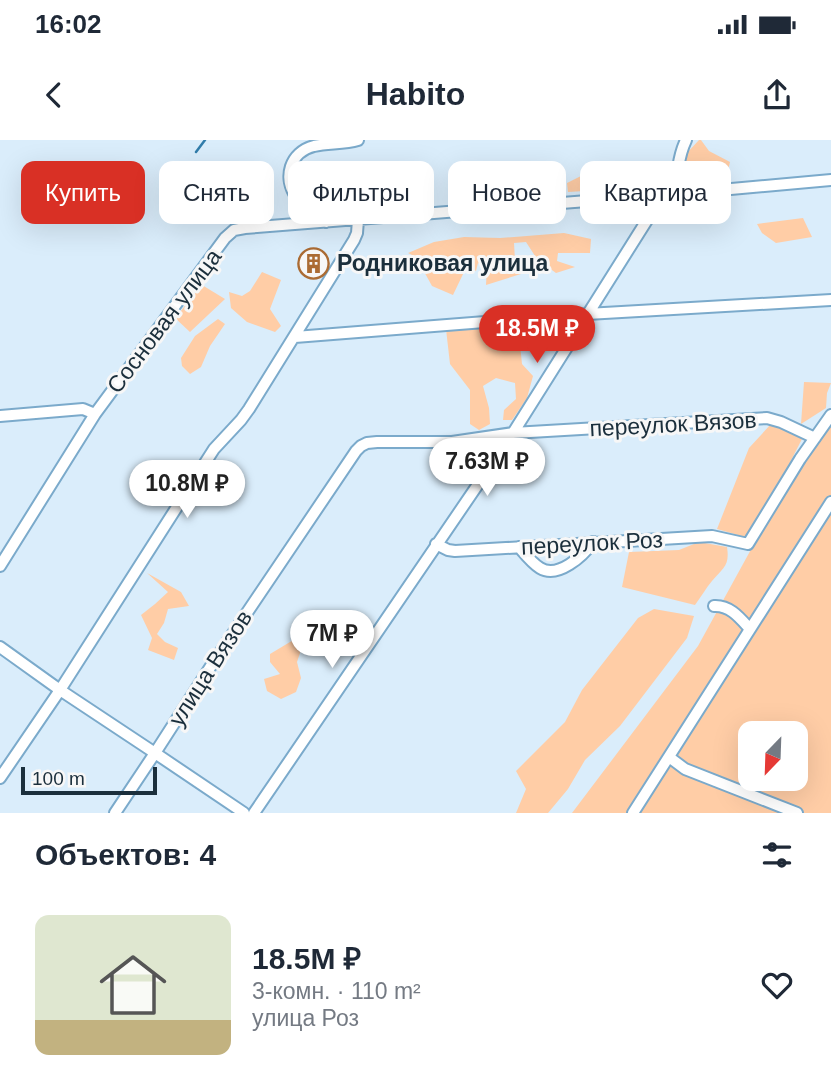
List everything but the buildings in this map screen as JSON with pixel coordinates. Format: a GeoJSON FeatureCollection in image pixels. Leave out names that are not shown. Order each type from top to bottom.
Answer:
{"type":"FeatureCollection","features":[{"type":"Feature","properties":{"kind":"street"},"geometry":{"type":"LineString","coordinates":[[292,161],[301,151],[313,146],[358,140]]}},
{"type":"Feature","properties":{"kind":"street"},"geometry":{"type":"LineString","coordinates":[[679,161],[686,140]]}},
{"type":"Feature","properties":{"kind":"street","name":"Сосновая улица"},"geometry":{"type":"LineString","coordinates":[[731,189],[831,180]]}},
{"type":"Feature","properties":{"kind":"street","name":"Сосновая улица"},"geometry":{"type":"LineString","coordinates":[[434,214],[580,202]]}},
{"type":"Feature","properties":{"kind":"street","name":"Сосновая улица"},"geometry":{"type":"LineString","coordinates":[[0,566],[95,414],[225,238],[234,230],[299,224]]}},
{"type":"Feature","properties":{"kind":"street"},"geometry":{"type":"LineString","coordinates":[[0,778],[60,690],[214,449],[249,409],[354,240],[358,224]]}},
{"type":"Feature","properties":{"kind":"street"},"geometry":{"type":"LineString","coordinates":[[254,813],[513,433],[644,224]]}},
{"type":"Feature","properties":{"kind":"street"},"geometry":{"type":"LineString","coordinates":[[295,337],[587,314],[831,300]]}},
{"type":"Feature","properties":{"kind":"street"},"geometry":{"type":"LineString","coordinates":[[0,416],[83,409],[95,414]]}},
{"type":"Feature","properties":{"kind":"street"},"geometry":{"type":"LineString","coordinates":[[815,438],[831,415]]}},
{"type":"Feature","properties":{"kind":"street","name":"переулок Вязов"},"geometry":{"type":"LineString","coordinates":[[361,446],[377,442],[452,442],[513,433],[766,418],[815,438]]}},
{"type":"Feature","properties":{"kind":"street","name":"переулок Роз"},"geometry":{"type":"LineString","coordinates":[[436,544],[455,551],[712,536],[748,544],[815,438]]}},
{"type":"Feature","properties":{"kind":"street","name":"улица Вязов"},"geometry":{"type":"LineString","coordinates":[[116,813],[211,666],[361,446]]}},
{"type":"Feature","properties":{"kind":"street"},"geometry":{"type":"LineString","coordinates":[[633,813],[831,502]]}},
{"type":"Feature","properties":{"kind":"street"},"geometry":{"type":"LineString","coordinates":[[519,547],[541,569],[557,570],[582,555],[593,542]]}},
{"type":"Feature","properties":{"kind":"street"},"geometry":{"type":"LineString","coordinates":[[714,606],[726,607],[750,629]]}},
{"type":"Feature","properties":{"kind":"street"},"geometry":{"type":"LineString","coordinates":[[0,647],[244,813]]}},
{"type":"Feature","properties":{"kind":"street"},"geometry":{"type":"LineString","coordinates":[[669,757],[685,769],[797,813]]}},
{"type":"Feature","properties":{"kind":"shaded area"},"geometry":{"type":"Polygon","coordinates":[[[701,140],[709,151],[728,161],[675,161],[701,140]]]}},
{"type":"Feature","properties":{"kind":"shaded area"},"geometry":{"type":"Polygon","coordinates":[[[580,176],[580,191],[568,192],[567,183],[580,176]]]}},
{"type":"Feature","properties":{"kind":"shaded area"},"geometry":{"type":"Polygon","coordinates":[[[803,218],[812,237],[776,243],[762,233],[757,224],[803,218]]]}},
{"type":"Feature","properties":{"kind":"shaded area"},"geometry":{"type":"Polygon","coordinates":[[[564,233],[591,239],[590,253],[558,253],[557,261],[575,267],[556,273],[537,259],[526,242],[514,243],[515,260],[521,274],[486,285],[487,266],[478,263],[476,271],[469,267],[464,272],[453,295],[432,286],[416,257],[408,253],[434,242],[464,237],[500,238],[564,233]]]}},
{"type":"Feature","properties":{"kind":"shaded area"},"geometry":{"type":"Polygon","coordinates":[[[262,272],[281,280],[270,309],[281,326],[275,332],[247,322],[231,308],[229,292],[242,296],[250,291],[262,272]]]}},
{"type":"Feature","properties":{"kind":"shaded area"},"geometry":{"type":"Polygon","coordinates":[[[202,285],[225,299],[190,332],[175,318],[202,285]]]}},
{"type":"Feature","properties":{"kind":"shaded area"},"geometry":{"type":"Polygon","coordinates":[[[218,319],[225,324],[210,346],[201,367],[190,374],[182,366],[181,358],[195,336],[218,319]]]}},
{"type":"Feature","properties":{"kind":"shaded area"},"geometry":{"type":"Polygon","coordinates":[[[518,325],[522,364],[533,376],[527,398],[512,420],[503,420],[504,410],[516,399],[515,383],[496,378],[483,386],[490,424],[479,430],[470,424],[470,390],[450,364],[446,329],[518,325]]]}},
{"type":"Feature","properties":{"kind":"shaded area"},"geometry":{"type":"Polygon","coordinates":[[[804,382],[831,383],[826,408],[801,424],[804,382]]]}},
{"type":"Feature","properties":{"kind":"shaded area"},"geometry":{"type":"Polygon","coordinates":[[[771,424],[802,439],[782,478],[745,537],[717,529],[749,448],[771,424]]]}},
{"type":"Feature","properties":{"kind":"shaded area"},"geometry":{"type":"Polygon","coordinates":[[[831,424],[831,813],[572,813],[698,646],[771,513],[831,424]]]}},
{"type":"Feature","properties":{"kind":"shaded area"},"geometry":{"type":"Polygon","coordinates":[[[699,542],[727,547],[727,558],[725,566],[695,605],[622,587],[629,552],[679,550],[699,542]]]}},
{"type":"Feature","properties":{"kind":"shaded area"},"geometry":{"type":"Polygon","coordinates":[[[147,573],[181,592],[189,606],[168,609],[157,634],[165,642],[178,648],[174,660],[148,650],[152,638],[141,615],[168,592],[147,573]]]}},
{"type":"Feature","properties":{"kind":"shaded area"},"geometry":{"type":"Polygon","coordinates":[[[654,609],[694,616],[687,638],[620,726],[585,760],[568,789],[548,813],[516,813],[526,789],[516,771],[565,722],[582,690],[638,618],[654,609]]]}},
{"type":"Feature","properties":{"kind":"shaded area"},"geometry":{"type":"Polygon","coordinates":[[[295,639],[303,644],[297,662],[301,678],[296,692],[281,699],[267,691],[264,679],[280,674],[270,662],[270,654],[295,639]]]}},
{"type":"Feature","properties":{"kind":"waterway"},"geometry":{"type":"LineString","coordinates":[[196,152],[205,140]]}},
{"type":"Feature","properties":{"kind":"place","name":"Родниковая улица"},"geometry":{"type":"Point","coordinates":[314,263]}}]}
